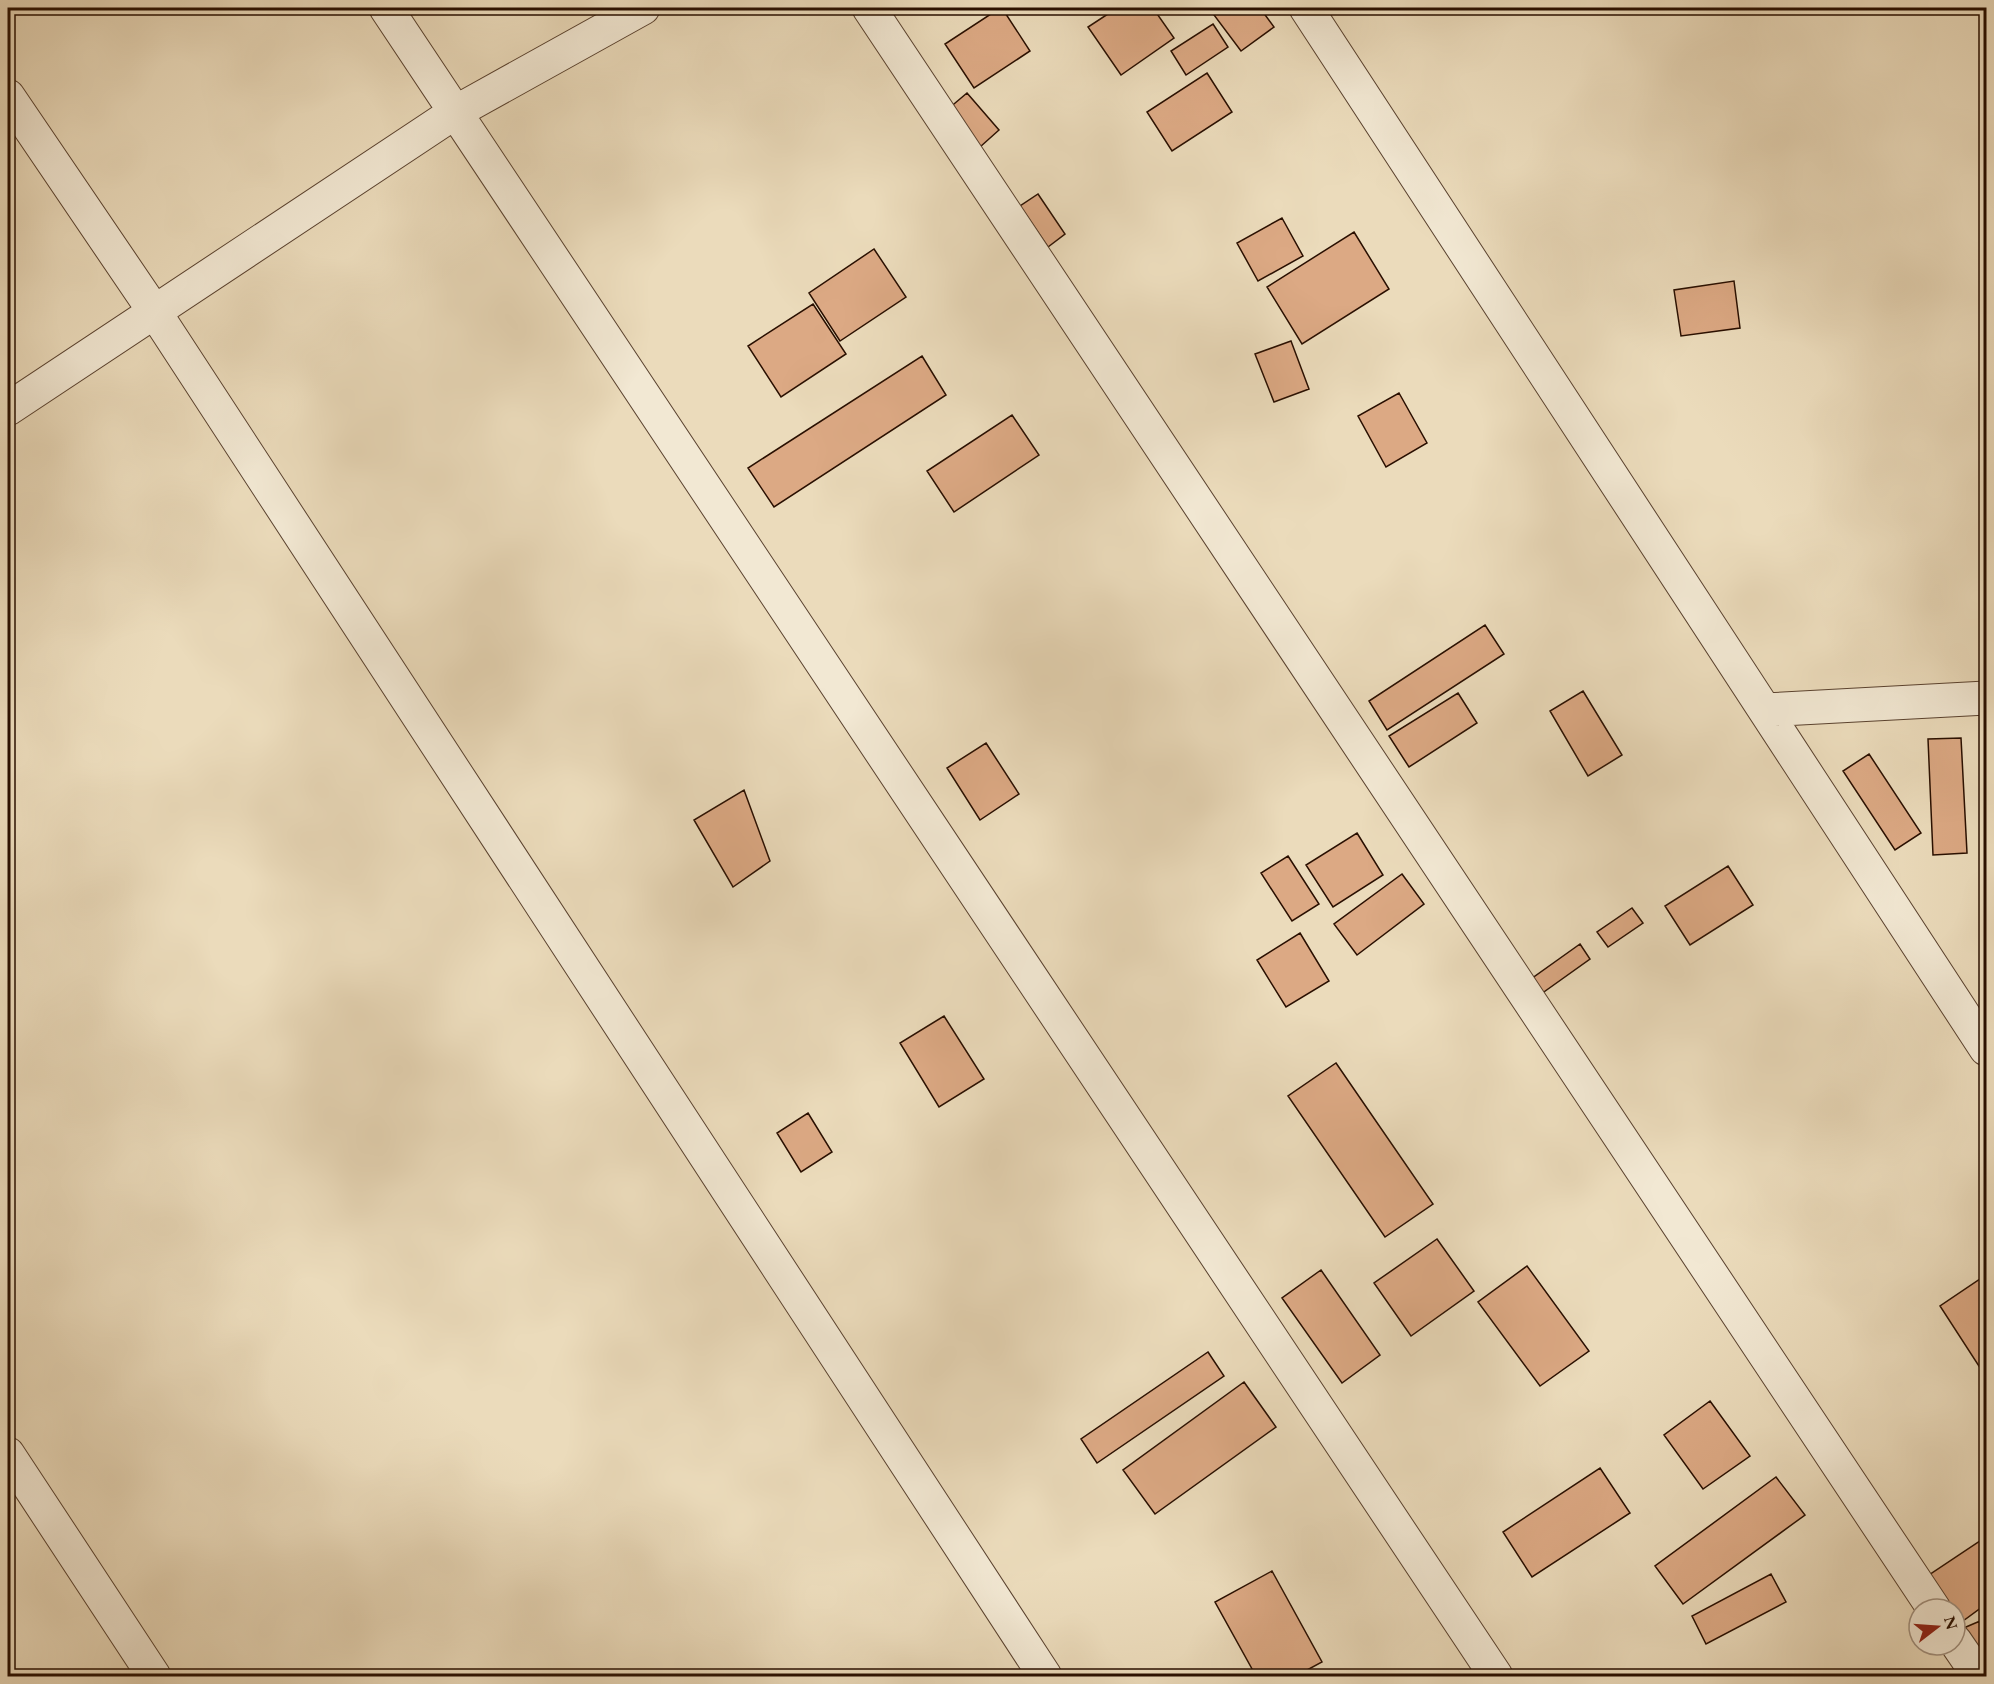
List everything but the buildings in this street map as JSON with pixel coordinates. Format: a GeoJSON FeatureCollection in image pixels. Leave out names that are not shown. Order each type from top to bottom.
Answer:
{"type":"FeatureCollection","features":[{"type":"Feature","properties":{"kind":"street"},"geometry":{"type":"LineString","coordinates":[[386,8],[1496,1677]]}},
{"type":"Feature","properties":{"kind":"street"},"geometry":{"type":"LineString","coordinates":[[8,409],[454,112],[643,8]]}},
{"type":"Feature","properties":{"kind":"street"},"geometry":{"type":"LineString","coordinates":[[869,8],[1926,1597]]}},
{"type":"Feature","properties":{"kind":"street"},"geometry":{"type":"LineString","coordinates":[[1306,8],[1986,1049]]}},
{"type":"Feature","properties":{"kind":"street"},"geometry":{"type":"LineString","coordinates":[[8,96],[154,311],[1045,1677]]}},
{"type":"Feature","properties":{"kind":"street"},"geometry":{"type":"LineString","coordinates":[[1765,710],[1986,698]]}},
{"type":"Feature","properties":{"kind":"street"},"geometry":{"type":"LineString","coordinates":[[8,1454],[154,1677]]}},
{"type":"Feature","properties":{"kind":"street"},"geometry":{"type":"LineString","coordinates":[[1966,1657],[1979,1677]]}}]}
